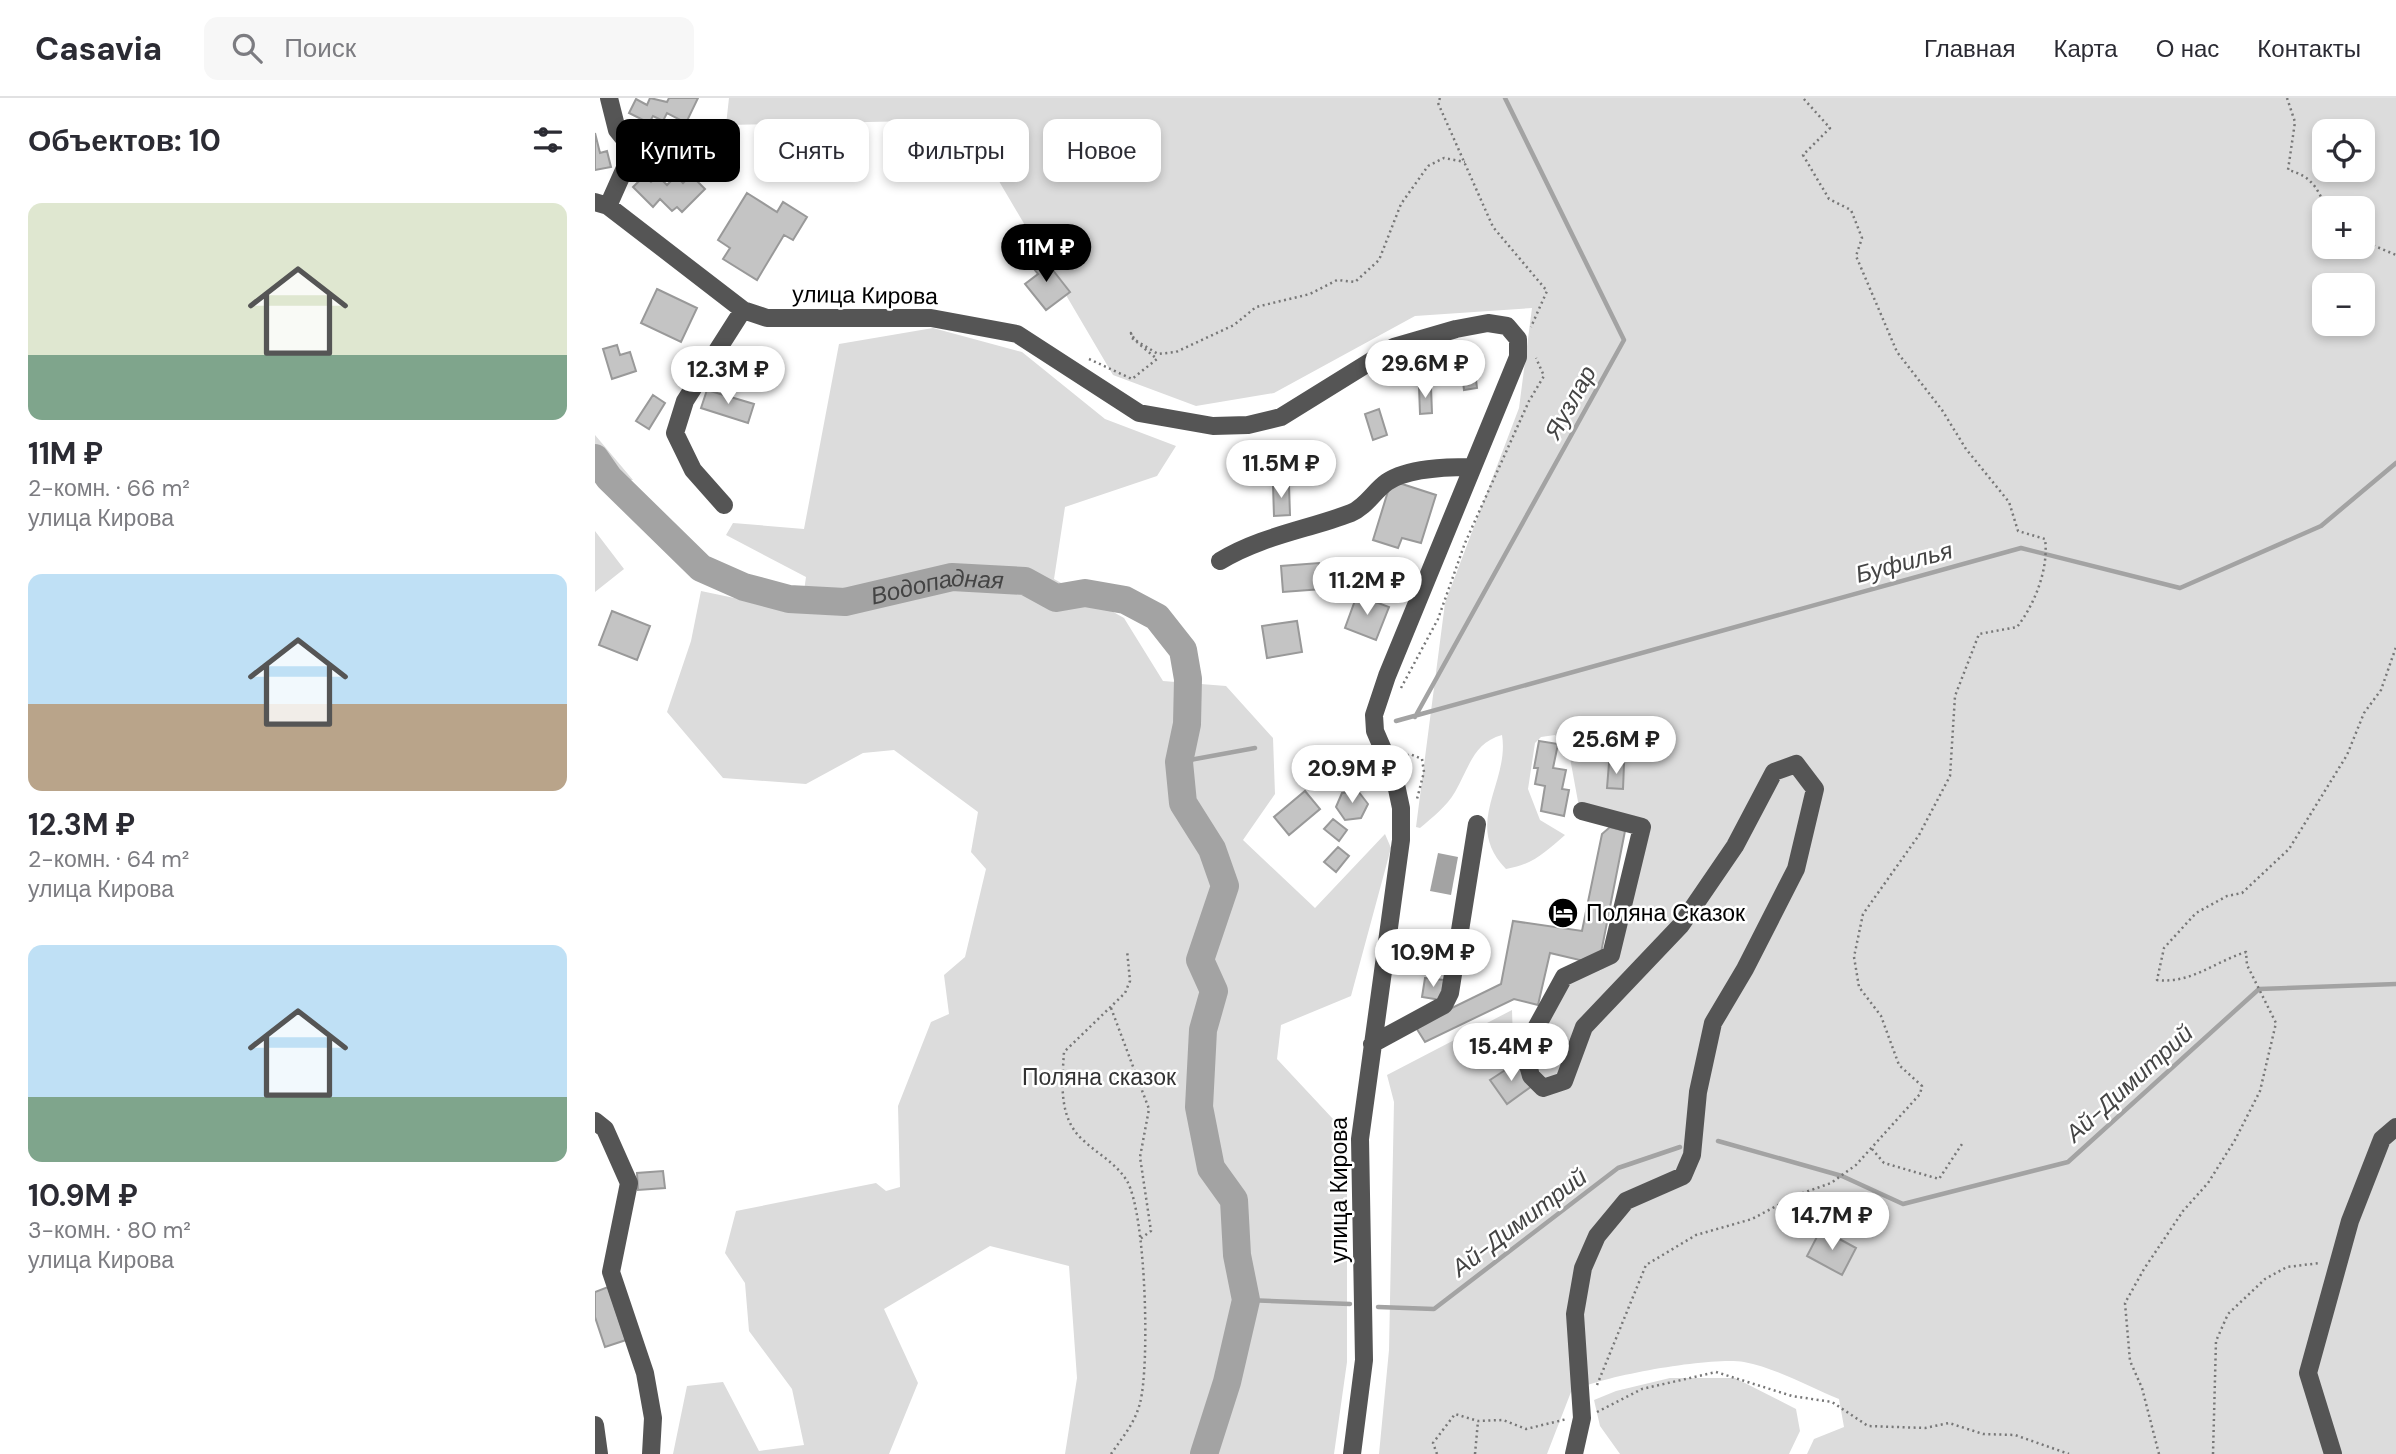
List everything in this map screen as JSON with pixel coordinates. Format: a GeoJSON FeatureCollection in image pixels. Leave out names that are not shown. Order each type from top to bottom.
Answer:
{"type":"FeatureCollection","features":[{"type":"Feature","properties":{"kind":"street"},"geometry":{"type":"LineString","coordinates":[[609,98],[616,126]]}},
{"type":"Feature","properties":{"kind":"street"},"geometry":{"type":"LineString","coordinates":[[601,204],[616,178]]}},
{"type":"Feature","properties":{"kind":"street","name":"улица Кирова"},"geometry":{"type":"LineString","coordinates":[[601,204],[743,310],[767,318],[931,318],[1017,334],[1139,413],[1213,426],[1248,425],[1281,417],[1394,347],[1456,329],[1488,324],[1507,326],[1518,339],[1518,357],[1471,467],[1374,715],[1375,731],[1397,786],[1401,808],[1401,840],[1360,1139],[1364,1360],[1352,1454]]}},
{"type":"Feature","properties":{"kind":"street"},"geometry":{"type":"LineString","coordinates":[[724,505],[693,470],[674,433],[685,401],[743,310]]}},
{"type":"Feature","properties":{"kind":"street"},"geometry":{"type":"LineString","coordinates":[[1220,561],[1246,545],[1280,534],[1310,529],[1357,511],[1388,481],[1447,467],[1471,467]]}},
{"type":"Feature","properties":{"kind":"street"},"geometry":{"type":"LineString","coordinates":[[1574,1454],[1581,1418],[1575,1314],[1583,1268],[1597,1236],[1626,1201],[1683,1176],[1692,1155],[1698,1092],[1713,1023],[1745,969],[1796,869],[1815,789],[1796,764],[1774,772],[1735,846],[1681,925],[1584,1027],[1564,1081],[1543,1088],[1531,1076],[1524,1050],[1564,977],[1611,955],[1642,827],[1582,811]]}},
{"type":"Feature","properties":{"kind":"street"},"geometry":{"type":"LineString","coordinates":[[1372,1044],[1444,1005],[1450,993],[1477,824]]}},
{"type":"Feature","properties":{"kind":"street"},"geometry":{"type":"LineString","coordinates":[[595,1121],[605,1129],[629,1183],[611,1272],[645,1373],[653,1418],[651,1454]]}},
{"type":"Feature","properties":{"kind":"street"},"geometry":{"type":"LineString","coordinates":[[2333,1454],[2308,1373],[2350,1222],[2382,1139],[2396,1127]]}},
{"type":"Feature","properties":{"kind":"street"},"geometry":{"type":"LineString","coordinates":[[595,1281],[611,1272]]}},
{"type":"Feature","properties":{"kind":"street"},"geometry":{"type":"LineString","coordinates":[[595,1425],[599,1454]]}},
{"type":"Feature","properties":{"kind":"path"},"geometry":{"type":"LineString","coordinates":[[1595,1391],[1646,1265],[1696,1234],[1752,1219],[1797,1195],[1831,1183],[1872,1149],[1920,1094],[1922,1086],[1899,1065],[1881,1016],[1859,987],[1854,957],[1863,914],[1919,835],[1950,776],[1955,734],[1955,696],[1979,634],[2017,627],[2026,614],[2047,555],[2045,540],[2018,531],[2009,502],[1966,449],[1942,410],[1897,352],[1856,256],[1862,238],[1851,210],[1829,199],[1803,155],[1829,128],[1803,98]]}},
{"type":"Feature","properties":{"kind":"path"},"geometry":{"type":"LineString","coordinates":[[2287,98],[2295,122],[2288,170],[2303,174],[2317,186],[2321,196]]}},
{"type":"Feature","properties":{"kind":"path"},"geometry":{"type":"LineString","coordinates":[[1082,357],[1101,363],[1132,379],[1157,359],[1132,338],[1131,333],[1135,340],[1158,354],[1176,352],[1234,325],[1257,307],[1310,294],[1337,280],[1355,282],[1379,260],[1401,204],[1429,166],[1444,158],[1465,162]]}},
{"type":"Feature","properties":{"kind":"path"},"geometry":{"type":"LineString","coordinates":[[2375,247],[2396,255]]}},
{"type":"Feature","properties":{"kind":"path"},"geometry":{"type":"LineString","coordinates":[[2159,1454],[2142,1388],[2130,1361],[2125,1303],[2183,1210],[2208,1183],[2235,1140],[2260,1091],[2276,1023],[2247,965],[2246,952],[2177,982],[2157,980],[2164,948],[2196,913],[2227,896],[2242,893],[2289,849],[2347,755],[2364,713],[2381,690],[2396,646]]}},
{"type":"Feature","properties":{"kind":"path"},"geometry":{"type":"LineString","coordinates":[[1111,1454],[1130,1428],[1141,1402],[1144,1283],[1136,1200],[1126,1180],[1107,1157],[1083,1140],[1065,1116],[1064,1052],[1125,993],[1130,981],[1127,950]]}},
{"type":"Feature","properties":{"kind":"path"},"geometry":{"type":"LineString","coordinates":[[1111,1008],[1149,1109],[1140,1157],[1151,1231],[1140,1238]]}},
{"type":"Feature","properties":{"kind":"path"},"geometry":{"type":"LineString","coordinates":[[1872,1149],[1884,1163],[1939,1179],[1962,1144]]}},
{"type":"Feature","properties":{"kind":"path"},"geometry":{"type":"LineString","coordinates":[[2213,1454],[2216,1341],[2228,1314],[2265,1279],[2287,1267],[2322,1263],[2337,1269]]}},
{"type":"Feature","properties":{"kind":"path"},"geometry":{"type":"LineString","coordinates":[[1437,1454],[1433,1443],[1455,1414],[1478,1421],[1503,1420],[1526,1429],[1581,1418],[1642,1389],[1716,1372],[1792,1396],[1832,1402],[1868,1426],[1925,1429],[1949,1423],[1983,1434],[2015,1434],[2069,1454]]}},
{"type":"Feature","properties":{"kind":"path"},"geometry":{"type":"LineString","coordinates":[[1475,1454],[1478,1421]]}},
{"type":"Feature","properties":{"kind":"green space"},"geometry":{"type":"Polygon","coordinates":[[[729,98],[2396,98],[2396,1454],[1807,1454],[1814,1439],[1844,1427],[1839,1399],[1768,1369],[1729,1361],[1630,1374],[1571,1392],[1547,1454],[1379,1454],[1389,1350],[1394,1102],[1387,1075],[1512,1010],[1513,1042],[1536,1047],[1569,979],[1616,957],[1651,827],[1579,807],[1568,747],[1555,735],[1541,737],[1535,743],[1528,789],[1540,820],[1565,835],[1531,861],[1506,869],[1494,852],[1488,836],[1488,819],[1503,753],[1502,735],[1478,750],[1448,802],[1420,828],[1416,827],[1445,603],[1519,408],[1532,308],[1415,316],[1274,393],[1196,406],[1113,375],[999,182],[1029,182],[1029,119],[883,119],[883,122],[869,122],[869,119],[754,119],[754,124],[740,125],[740,119],[727,119],[729,98]]]}},
{"type":"Feature","properties":{"kind":"green space","name":"Поляна сказок"},"geometry":{"type":"Polygon","coordinates":[[[933,328],[1022,352],[1105,419],[1176,446],[1157,476],[1065,507],[1054,579],[1124,618],[1163,681],[1226,686],[1273,738],[1275,794],[1243,840],[1315,908],[1385,834],[1391,848],[1351,996],[1281,1025],[1277,1059],[1347,1134],[1347,1362],[1334,1454],[1065,1454],[1077,1378],[1069,1266],[990,1246],[884,1309],[918,1383],[889,1454],[673,1454],[687,1386],[723,1382],[759,1451],[804,1445],[792,1389],[749,1331],[745,1283],[725,1253],[736,1211],[876,1183],[886,1191],[900,1187],[898,1106],[931,1022],[949,1014],[944,975],[965,957],[986,869],[971,852],[978,812],[894,750],[863,753],[806,784],[723,778],[667,712],[691,641],[701,591],[801,612],[806,577],[726,535],[733,523],[804,529],[839,344],[933,328]]]}},
{"type":"Feature","properties":{"kind":"green space"},"geometry":{"type":"Polygon","coordinates":[[[595,435],[633,480],[595,482],[595,435]]]}},
{"type":"Feature","properties":{"kind":"green space"},"geometry":{"type":"Polygon","coordinates":[[[595,531],[624,569],[595,592],[595,531]]]}},
{"type":"Feature","properties":{"kind":"green space"},"geometry":{"type":"Polygon","coordinates":[[[1670,1378],[1735,1378],[1796,1409],[1800,1431],[1789,1454],[1620,1454],[1600,1426],[1594,1400],[1616,1391],[1670,1378]]]}},
{"type":"Feature","properties":{"kind":"shaded area"},"geometry":{"type":"Polygon","coordinates":[[[1438,853],[1458,857],[1451,895],[1430,891],[1438,853]]]}},
{"type":"Feature","properties":{"kind":"building"},"geometry":{"type":"Polygon","coordinates":[[[650,98],[667,102],[669,98],[698,98],[688,119],[678,119],[667,113],[664,119],[653,116],[651,119],[641,119],[629,113],[636,99],[647,105],[650,98]]]}},
{"type":"Feature","properties":{"kind":"building"},"geometry":{"type":"Polygon","coordinates":[[[595,133],[600,153],[607,151],[611,167],[595,170],[595,133]]]}},
{"type":"Feature","properties":{"kind":"building"},"geometry":{"type":"Polygon","coordinates":[[[638,182],[664,182],[667,185],[670,182],[698,182],[705,189],[682,212],[677,207],[672,211],[660,199],[653,207],[633,187],[638,182]]]}},
{"type":"Feature","properties":{"kind":"building"},"geometry":{"type":"Polygon","coordinates":[[[747,193],[777,212],[783,202],[807,217],[793,240],[784,235],[757,280],[723,259],[730,248],[718,240],[747,193]]]}},
{"type":"Feature","properties":{"kind":"building"},"geometry":{"type":"Polygon","coordinates":[[[1041,255],[1070,292],[1046,310],[1025,284],[1038,274],[1030,264],[1041,255]]]}},
{"type":"Feature","properties":{"kind":"building"},"geometry":{"type":"Polygon","coordinates":[[[657,289],[697,308],[681,342],[641,323],[657,289]]]}},
{"type":"Feature","properties":{"kind":"building"},"geometry":{"type":"Polygon","coordinates":[[[617,345],[620,355],[630,352],[636,371],[612,379],[603,349],[617,345]]]}},
{"type":"Feature","properties":{"kind":"building"},"geometry":{"type":"Polygon","coordinates":[[[1474,363],[1477,388],[1464,390],[1461,364],[1474,363]]]}},
{"type":"Feature","properties":{"kind":"building"},"geometry":{"type":"Polygon","coordinates":[[[1419,387],[1431,387],[1432,413],[1420,414],[1419,387]]]}},
{"type":"Feature","properties":{"kind":"building"},"geometry":{"type":"Polygon","coordinates":[[[707,390],[754,404],[748,423],[701,408],[707,390]]]}},
{"type":"Feature","properties":{"kind":"building"},"geometry":{"type":"Polygon","coordinates":[[[653,395],[665,403],[649,429],[636,421],[653,395]]]}},
{"type":"Feature","properties":{"kind":"building"},"geometry":{"type":"Polygon","coordinates":[[[1379,409],[1387,435],[1373,440],[1365,414],[1379,409]]]}},
{"type":"Feature","properties":{"kind":"building"},"geometry":{"type":"Polygon","coordinates":[[[1311,447],[1327,447],[1328,473],[1312,474],[1311,447]]]}},
{"type":"Feature","properties":{"kind":"building"},"geometry":{"type":"Polygon","coordinates":[[[1399,483],[1436,495],[1421,543],[1402,538],[1398,548],[1373,540],[1389,488],[1399,483]]]}},
{"type":"Feature","properties":{"kind":"building"},"geometry":{"type":"Polygon","coordinates":[[[1273,485],[1289,485],[1290,515],[1274,516],[1273,485]]]}},
{"type":"Feature","properties":{"kind":"building"},"geometry":{"type":"Polygon","coordinates":[[[1319,563],[1322,589],[1283,592],[1281,566],[1319,563]]]}},
{"type":"Feature","properties":{"kind":"building"},"geometry":{"type":"Polygon","coordinates":[[[1357,595],[1389,607],[1376,640],[1345,628],[1357,595]]]}},
{"type":"Feature","properties":{"kind":"building"},"geometry":{"type":"Polygon","coordinates":[[[612,611],[650,626],[637,660],[599,645],[612,611]]]}},
{"type":"Feature","properties":{"kind":"building"},"geometry":{"type":"Polygon","coordinates":[[[1297,621],[1302,652],[1267,658],[1262,626],[1297,621]]]}},
{"type":"Feature","properties":{"kind":"building"},"geometry":{"type":"Polygon","coordinates":[[[1539,741],[1558,744],[1553,768],[1566,770],[1562,789],[1569,790],[1564,816],[1541,811],[1545,786],[1535,784],[1538,768],[1534,768],[1539,741]]]}},
{"type":"Feature","properties":{"kind":"building"},"geometry":{"type":"Polygon","coordinates":[[[1609,763],[1624,764],[1623,789],[1607,788],[1609,763]]]}},
{"type":"Feature","properties":{"kind":"building"},"geometry":{"type":"Polygon","coordinates":[[[1305,791],[1320,809],[1289,835],[1274,817],[1305,791]]]}},
{"type":"Feature","properties":{"kind":"building"},"geometry":{"type":"Polygon","coordinates":[[[1358,791],[1368,804],[1361,818],[1345,820],[1336,807],[1342,793],[1358,791]]]}},
{"type":"Feature","properties":{"kind":"building"},"geometry":{"type":"Polygon","coordinates":[[[1333,819],[1347,830],[1339,841],[1324,829],[1333,819]]]}},
{"type":"Feature","properties":{"kind":"building"},"geometry":{"type":"Polygon","coordinates":[[[1610,827],[1625,831],[1601,953],[1588,962],[1550,953],[1538,1005],[1514,999],[1425,1042],[1415,1026],[1501,984],[1513,921],[1582,931],[1602,834],[1610,827]]]}},
{"type":"Feature","properties":{"kind":"building"},"geometry":{"type":"Polygon","coordinates":[[[1338,847],[1349,856],[1336,872],[1324,862],[1338,847]]]}},
{"type":"Feature","properties":{"kind":"building"},"geometry":{"type":"Polygon","coordinates":[[[1425,978],[1444,980],[1441,1000],[1422,997],[1425,978]]]}},
{"type":"Feature","properties":{"kind":"building"},"geometry":{"type":"Polygon","coordinates":[[[1516,1063],[1532,1086],[1507,1104],[1490,1080],[1516,1063]]]}},
{"type":"Feature","properties":{"kind":"building"},"geometry":{"type":"Polygon","coordinates":[[[663,1171],[665,1188],[638,1190],[637,1173],[663,1171]]]}},
{"type":"Feature","properties":{"kind":"building"},"geometry":{"type":"Polygon","coordinates":[[[1821,1229],[1856,1248],[1842,1275],[1807,1256],[1821,1229]]]}},
{"type":"Feature","properties":{"kind":"building"},"geometry":{"type":"Polygon","coordinates":[[[608,1287],[626,1340],[605,1347],[595,1317],[595,1292],[608,1287]]]}},
{"type":"Feature","properties":{"kind":"waterway","name":"Яузлар"},"geometry":{"type":"LineString","coordinates":[[1415,717],[1624,340],[1505,98]]}},
{"type":"Feature","properties":{"kind":"waterway","name":"Водопадная"},"geometry":{"type":"LineString","coordinates":[[595,458],[609,478],[701,568],[744,587],[789,599],[845,602],[952,577],[1025,581],[1056,598],[1085,593],[1125,600],[1157,617],[1183,650],[1188,679],[1187,724],[1179,762],[1183,803],[1212,849],[1225,886],[1200,960],[1214,991],[1203,1030],[1199,1107],[1211,1168],[1234,1200],[1237,1255],[1246,1300],[1227,1382],[1204,1454]]}},
{"type":"Feature","properties":{"kind":"waterway","name":"Буфилья"},"geometry":{"type":"LineString","coordinates":[[1396,721],[2021,548],[2180,588],[2321,526],[2396,463]]}},
{"type":"Feature","properties":{"kind":"waterway","name":"Яузлар"},"geometry":{"type":"LineString","coordinates":[[1179,762],[1255,748]]}},
{"type":"Feature","properties":{"kind":"waterway","name":"Ай-Димитрий"},"geometry":{"type":"LineString","coordinates":[[1718,1141],[1842,1176],[1903,1204],[2068,1162],[2259,989],[2396,984]]}},
{"type":"Feature","properties":{"kind":"waterway","name":"Ай-Димитрий"},"geometry":{"type":"LineString","coordinates":[[1378,1307],[1434,1309],[1618,1168],[1680,1147]]}},
{"type":"Feature","properties":{"kind":"waterway","name":"Ай-Димитрий"},"geometry":{"type":"LineString","coordinates":[[1246,1300],[1350,1304]]}},
{"type":"Feature","properties":{"kind":"place","name":"Поляна Сказок"},"geometry":{"type":"Point","coordinates":[1563,913]}}]}
